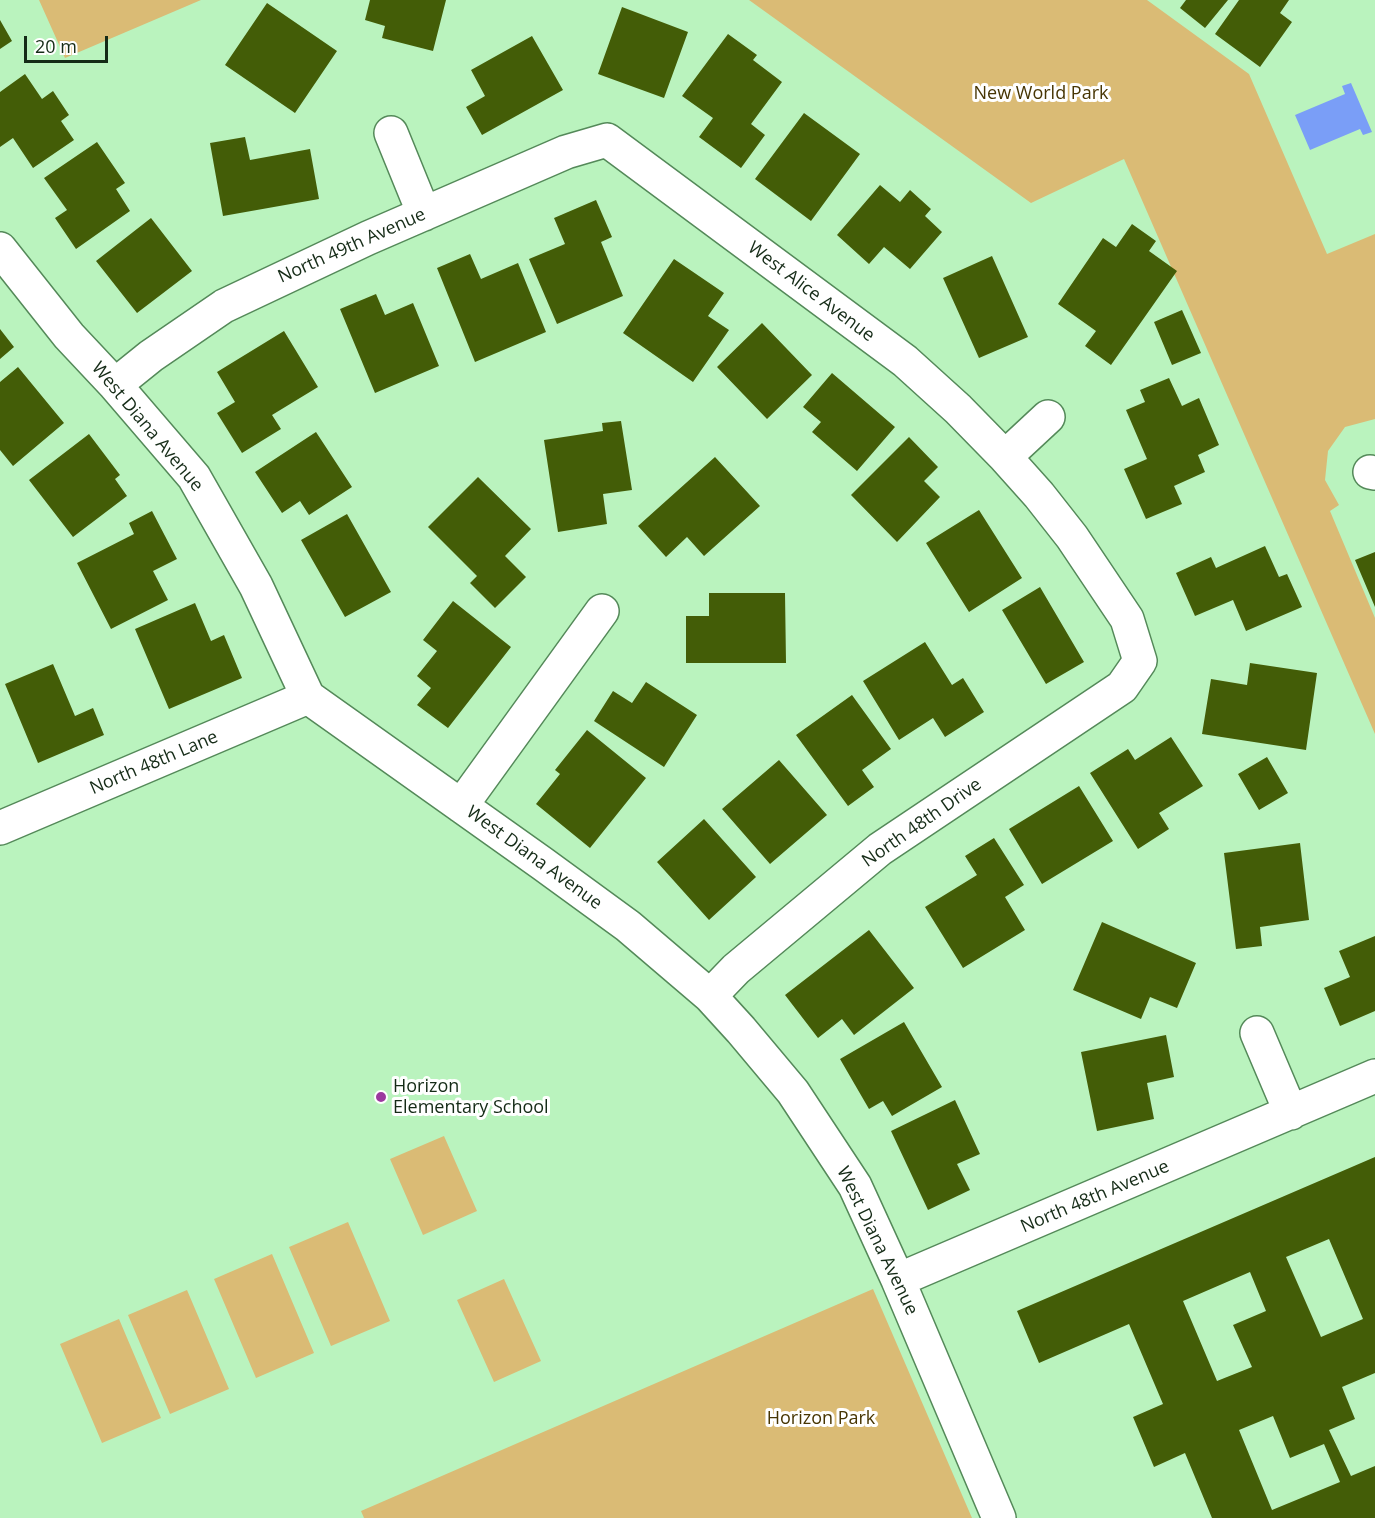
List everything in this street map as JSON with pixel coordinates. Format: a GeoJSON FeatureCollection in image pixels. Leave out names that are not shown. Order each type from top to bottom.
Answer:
{"type":"FeatureCollection","features":[{"type":"Feature","properties":{"kind":"street"},"geometry":{"type":"LineString","coordinates":[[391,133],[424,214]]}},
{"type":"Feature","properties":{"kind":"street","name":"North 49th Avenue"},"geometry":{"type":"LineString","coordinates":[[115,385],[151,356],[224,306],[326,257],[566,152],[607,140]]}},
{"type":"Feature","properties":{"kind":"street","name":"West Alice Avenue"},"geometry":{"type":"LineString","coordinates":[[607,140],[905,361],[958,409],[1039,495],[1072,537],[1127,618],[1140,661]]}},
{"type":"Feature","properties":{"kind":"street","name":"West Diana Avenue"},"geometry":{"type":"LineString","coordinates":[[0,249],[69,336],[195,477],[256,586],[308,697],[628,926],[710,996],[793,1092],[855,1186],[898,1280],[999,1518]]}},
{"type":"Feature","properties":{"kind":"street"},"geometry":{"type":"LineString","coordinates":[[1005,457],[1048,417]]}},
{"type":"Feature","properties":{"kind":"street"},"geometry":{"type":"LineString","coordinates":[[461,806],[602,611]]}},
{"type":"Feature","properties":{"kind":"street","name":"North 48th Drive"},"geometry":{"type":"LineString","coordinates":[[710,996],[736,969],[880,849],[1122,687],[1140,661]]}},
{"type":"Feature","properties":{"kind":"street","name":"North 48th Lane"},"geometry":{"type":"LineString","coordinates":[[0,828],[308,697]]}},
{"type":"Feature","properties":{"kind":"street"},"geometry":{"type":"LineString","coordinates":[[1257,1033],[1291,1113]]}},
{"type":"Feature","properties":{"kind":"street","name":"North 48th Avenue"},"geometry":{"type":"LineString","coordinates":[[898,1280],[1375,1076]]}},
{"type":"Feature","properties":{"kind":"green space"},"geometry":{"type":"Polygon","coordinates":[[[39,0],[201,0],[65,58],[39,0]]]}},
{"type":"Feature","properties":{"kind":"green space","name":"New World Park"},"geometry":{"type":"Polygon","coordinates":[[[749,0],[1147,0],[1249,74],[1327,254],[1375,234],[1375,419],[1345,427],[1328,451],[1325,480],[1339,505],[1330,511],[1375,618],[1375,734],[1124,159],[1031,203],[749,0]]]}},
{"type":"Feature","properties":{"kind":"green space"},"geometry":{"type":"Polygon","coordinates":[[[444,1136],[477,1211],[423,1235],[390,1159],[444,1136]]]}},
{"type":"Feature","properties":{"kind":"green space"},"geometry":{"type":"Polygon","coordinates":[[[348,1222],[390,1321],[331,1346],[289,1247],[348,1222]]]}},
{"type":"Feature","properties":{"kind":"green space"},"geometry":{"type":"Polygon","coordinates":[[[272,1254],[314,1353],[256,1378],[214,1279],[272,1254]]]}},
{"type":"Feature","properties":{"kind":"green space"},"geometry":{"type":"Polygon","coordinates":[[[504,1279],[541,1361],[494,1382],[457,1300],[504,1279]]]}},
{"type":"Feature","properties":{"kind":"green space","name":"Horizon Park"},"geometry":{"type":"Polygon","coordinates":[[[873,1289],[972,1518],[364,1518],[361,1511],[873,1289]]]}},
{"type":"Feature","properties":{"kind":"green space"},"geometry":{"type":"Polygon","coordinates":[[[187,1290],[229,1389],[170,1414],[128,1315],[187,1290]]]}},
{"type":"Feature","properties":{"kind":"green space"},"geometry":{"type":"Polygon","coordinates":[[[119,1319],[161,1418],[102,1443],[60,1344],[119,1319]]]}},
{"type":"Feature","properties":{"kind":"water"},"geometry":{"type":"Polygon","coordinates":[[[1351,83],[1372,132],[1363,135],[1360,129],[1310,150],[1295,115],[1345,94],[1342,86],[1351,83]]]}},
{"type":"Feature","properties":{"kind":"building"},"geometry":{"type":"Polygon","coordinates":[[[370,0],[446,0],[433,51],[382,38],[385,26],[365,20],[370,0]]]}},
{"type":"Feature","properties":{"kind":"building"},"geometry":{"type":"Polygon","coordinates":[[[1186,0],[1228,0],[1205,28],[1180,8],[1186,0]]]}},
{"type":"Feature","properties":{"kind":"building"},"geometry":{"type":"Polygon","coordinates":[[[1239,0],[1289,0],[1280,13],[1292,22],[1260,67],[1215,34],[1239,0]]]}},
{"type":"Feature","properties":{"kind":"building"},"geometry":{"type":"Polygon","coordinates":[[[267,3],[337,51],[295,113],[225,65],[267,3]]]}},
{"type":"Feature","properties":{"kind":"building"},"geometry":{"type":"Polygon","coordinates":[[[622,7],[688,32],[664,98],[598,74],[622,7]]]}},
{"type":"Feature","properties":{"kind":"building"},"geometry":{"type":"Polygon","coordinates":[[[0,20],[12,41],[0,49],[0,20]]]}},
{"type":"Feature","properties":{"kind":"building"},"geometry":{"type":"Polygon","coordinates":[[[728,34],[757,55],[753,60],[782,82],[751,124],[765,135],[741,168],[699,137],[713,118],[682,96],[728,34]]]}},
{"type":"Feature","properties":{"kind":"building"},"geometry":{"type":"Polygon","coordinates":[[[532,36],[563,90],[482,135],[466,107],[485,96],[471,70],[532,36]]]}},
{"type":"Feature","properties":{"kind":"building"},"geometry":{"type":"Polygon","coordinates":[[[25,74],[42,99],[53,91],[69,115],[61,121],[74,140],[33,168],[13,138],[0,147],[0,92],[25,74]]]}},
{"type":"Feature","properties":{"kind":"building"},"geometry":{"type":"Polygon","coordinates":[[[804,113],[860,154],[811,221],[755,179],[804,113]]]}},
{"type":"Feature","properties":{"kind":"building"},"geometry":{"type":"Polygon","coordinates":[[[245,137],[250,160],[310,149],[319,199],[223,216],[210,143],[245,137]]]}},
{"type":"Feature","properties":{"kind":"building"},"geometry":{"type":"Polygon","coordinates":[[[97,142],[125,183],[116,189],[130,211],[76,249],[55,218],[67,210],[44,178],[97,142]]]}},
{"type":"Feature","properties":{"kind":"building"},"geometry":{"type":"Polygon","coordinates":[[[880,185],[900,202],[910,190],[931,209],[925,216],[942,232],[910,269],[884,247],[869,264],[837,235],[880,185]]]}},
{"type":"Feature","properties":{"kind":"building"},"geometry":{"type":"Polygon","coordinates":[[[596,200],[612,237],[601,242],[623,296],[557,324],[529,259],[565,244],[554,218],[596,200]]]}},
{"type":"Feature","properties":{"kind":"building"},"geometry":{"type":"Polygon","coordinates":[[[151,218],[192,271],[137,313],[96,261],[151,218]]]}},
{"type":"Feature","properties":{"kind":"building"},"geometry":{"type":"Polygon","coordinates":[[[1132,224],[1156,241],[1149,251],[1177,271],[1111,365],[1085,346],[1096,331],[1058,304],[1103,238],[1116,247],[1132,224]]]}},
{"type":"Feature","properties":{"kind":"building"},"geometry":{"type":"Polygon","coordinates":[[[470,254],[481,279],[518,263],[546,332],[475,362],[437,268],[470,254]]]}},
{"type":"Feature","properties":{"kind":"building"},"geometry":{"type":"Polygon","coordinates":[[[992,256],[1028,337],[979,358],[943,278],[992,256]]]}},
{"type":"Feature","properties":{"kind":"building"},"geometry":{"type":"Polygon","coordinates":[[[674,259],[724,293],[708,316],[729,330],[693,382],[623,333],[674,259]]]}},
{"type":"Feature","properties":{"kind":"building"},"geometry":{"type":"Polygon","coordinates":[[[376,294],[385,315],[413,303],[439,366],[375,393],[340,309],[376,294]]]}},
{"type":"Feature","properties":{"kind":"building"},"geometry":{"type":"Polygon","coordinates":[[[1182,310],[1201,353],[1172,365],[1154,322],[1182,310]]]}},
{"type":"Feature","properties":{"kind":"building"},"geometry":{"type":"Polygon","coordinates":[[[762,323],[812,375],[767,419],[717,367],[762,323]]]}},
{"type":"Feature","properties":{"kind":"building"},"geometry":{"type":"Polygon","coordinates":[[[0,329],[14,347],[0,359],[0,329]]]}},
{"type":"Feature","properties":{"kind":"building"},"geometry":{"type":"Polygon","coordinates":[[[284,331],[318,387],[272,415],[281,429],[242,453],[217,413],[235,402],[217,372],[284,331]]]}},
{"type":"Feature","properties":{"kind":"building"},"geometry":{"type":"Polygon","coordinates":[[[18,367],[64,423],[13,466],[0,450],[0,382],[18,367]]]}},
{"type":"Feature","properties":{"kind":"building"},"geometry":{"type":"Polygon","coordinates":[[[832,373],[895,427],[857,471],[812,432],[821,422],[803,407],[832,373]]]}},
{"type":"Feature","properties":{"kind":"building"},"geometry":{"type":"Polygon","coordinates":[[[1169,378],[1182,406],[1199,398],[1219,445],[1198,455],[1205,472],[1174,486],[1182,504],[1146,519],[1124,469],[1147,459],[1126,410],[1145,402],[1140,390],[1169,378]]]}},
{"type":"Feature","properties":{"kind":"building"},"geometry":{"type":"Polygon","coordinates":[[[621,421],[632,490],[603,494],[607,524],[558,532],[544,440],[603,431],[602,423],[621,421]]]}},
{"type":"Feature","properties":{"kind":"building"},"geometry":{"type":"Polygon","coordinates":[[[316,432],[352,487],[309,515],[300,501],[282,513],[255,472],[316,432]]]}},
{"type":"Feature","properties":{"kind":"building"},"geometry":{"type":"Polygon","coordinates":[[[89,434],[120,475],[115,479],[127,496],[73,537],[29,480],[89,434]]]}},
{"type":"Feature","properties":{"kind":"building"},"geometry":{"type":"Polygon","coordinates":[[[909,437],[938,467],[924,481],[940,497],[897,542],[851,495],[909,437]]]}},
{"type":"Feature","properties":{"kind":"building"},"geometry":{"type":"Polygon","coordinates":[[[715,457],[760,506],[704,556],[687,537],[666,557],[638,526],[715,457]]]}},
{"type":"Feature","properties":{"kind":"building"},"geometry":{"type":"Polygon","coordinates":[[[478,477],[531,529],[505,556],[526,577],[495,608],[470,583],[477,576],[428,527],[478,477]]]}},
{"type":"Feature","properties":{"kind":"building"},"geometry":{"type":"Polygon","coordinates":[[[979,510],[1022,578],[969,612],[926,543],[979,510]]]}},
{"type":"Feature","properties":{"kind":"building"},"geometry":{"type":"Polygon","coordinates":[[[152,511],[177,559],[153,571],[168,600],[111,629],[77,563],[134,534],[129,523],[152,511]]]}},
{"type":"Feature","properties":{"kind":"building"},"geometry":{"type":"Polygon","coordinates":[[[347,514],[391,592],[345,617],[301,540],[347,514]]]}},
{"type":"Feature","properties":{"kind":"building"},"geometry":{"type":"Polygon","coordinates":[[[1265,546],[1279,577],[1287,574],[1302,607],[1246,631],[1233,600],[1195,616],[1176,573],[1211,557],[1216,568],[1265,546]]]}},
{"type":"Feature","properties":{"kind":"building"},"geometry":{"type":"Polygon","coordinates":[[[1375,552],[1375,607],[1355,560],[1375,552]]]}},
{"type":"Feature","properties":{"kind":"building"},"geometry":{"type":"Polygon","coordinates":[[[1040,587],[1084,662],[1046,684],[1002,610],[1040,587]]]}},
{"type":"Feature","properties":{"kind":"building"},"geometry":{"type":"Polygon","coordinates":[[[709,593],[785,593],[786,663],[686,663],[686,616],[709,616],[709,593]]]}},
{"type":"Feature","properties":{"kind":"building"},"geometry":{"type":"Polygon","coordinates":[[[453,601],[511,647],[448,728],[417,705],[431,688],[417,676],[437,651],[423,640],[453,601]]]}},
{"type":"Feature","properties":{"kind":"building"},"geometry":{"type":"Polygon","coordinates":[[[195,603],[211,641],[224,635],[242,678],[169,709],[135,629],[195,603]]]}},
{"type":"Feature","properties":{"kind":"building"},"geometry":{"type":"Polygon","coordinates":[[[925,642],[952,685],[963,678],[984,712],[945,737],[933,718],[899,740],[863,681],[925,642]]]}},
{"type":"Feature","properties":{"kind":"building"},"geometry":{"type":"Polygon","coordinates":[[[1250,663],[1317,673],[1306,750],[1202,734],[1211,679],[1247,685],[1250,663]]]}},
{"type":"Feature","properties":{"kind":"building"},"geometry":{"type":"Polygon","coordinates":[[[53,664],[75,716],[93,708],[104,735],[38,763],[5,684],[53,664]]]}},
{"type":"Feature","properties":{"kind":"building"},"geometry":{"type":"Polygon","coordinates":[[[646,682],[697,715],[664,767],[594,721],[613,691],[632,703],[646,682]]]}},
{"type":"Feature","properties":{"kind":"building"},"geometry":{"type":"Polygon","coordinates":[[[852,695],[891,749],[862,770],[874,787],[848,806],[796,735],[852,695]]]}},
{"type":"Feature","properties":{"kind":"building"},"geometry":{"type":"Polygon","coordinates":[[[587,730],[646,778],[590,848],[536,804],[560,774],[555,770],[587,730]]]}},
{"type":"Feature","properties":{"kind":"building"},"geometry":{"type":"Polygon","coordinates":[[[1171,737],[1203,786],[1159,813],[1169,829],[1138,849],[1090,773],[1128,749],[1135,760],[1171,737]]]}},
{"type":"Feature","properties":{"kind":"building"},"geometry":{"type":"Polygon","coordinates":[[[1267,757],[1288,793],[1259,810],[1238,774],[1267,757]]]}},
{"type":"Feature","properties":{"kind":"building"},"geometry":{"type":"Polygon","coordinates":[[[779,760],[827,815],[770,864],[722,809],[779,760]]]}},
{"type":"Feature","properties":{"kind":"building"},"geometry":{"type":"Polygon","coordinates":[[[1079,786],[1113,841],[1042,884],[1009,829],[1079,786]]]}},
{"type":"Feature","properties":{"kind":"building"},"geometry":{"type":"Polygon","coordinates":[[[704,819],[756,877],[709,920],[657,862],[704,819]]]}},
{"type":"Feature","properties":{"kind":"building"},"geometry":{"type":"Polygon","coordinates":[[[994,838],[1024,885],[1005,897],[1025,930],[963,968],[925,907],[977,875],[965,856],[994,838]]]}},
{"type":"Feature","properties":{"kind":"building"},"geometry":{"type":"Polygon","coordinates":[[[1300,843],[1309,920],[1260,927],[1262,946],[1236,949],[1224,853],[1300,843]]]}},
{"type":"Feature","properties":{"kind":"building"},"geometry":{"type":"Polygon","coordinates":[[[1102,922],[1196,963],[1177,1008],[1150,997],[1141,1019],[1073,990],[1102,922]]]}},
{"type":"Feature","properties":{"kind":"building"},"geometry":{"type":"Polygon","coordinates":[[[869,930],[914,988],[854,1035],[842,1019],[818,1038],[785,995],[869,930]]]}},
{"type":"Feature","properties":{"kind":"building"},"geometry":{"type":"Polygon","coordinates":[[[1375,936],[1375,1011],[1340,1026],[1324,988],[1350,977],[1339,951],[1375,936]]]}},
{"type":"Feature","properties":{"kind":"building"},"geometry":{"type":"Polygon","coordinates":[[[904,1022],[942,1087],[892,1116],[883,1101],[869,1109],[840,1059],[904,1022]]]}},
{"type":"Feature","properties":{"kind":"building"},"geometry":{"type":"Polygon","coordinates":[[[1166,1035],[1174,1077],[1147,1083],[1154,1119],[1097,1131],[1081,1052],[1166,1035]]]}},
{"type":"Feature","properties":{"kind":"building"},"geometry":{"type":"Polygon","coordinates":[[[955,1100],[980,1154],[957,1164],[970,1190],[928,1210],[891,1131],[955,1100]]]}},
{"type":"Feature","properties":{"kind":"building"},"geometry":{"type":"Polygon","coordinates":[[[1375,1157],[1375,1373],[1342,1387],[1355,1419],[1329,1430],[1351,1476],[1375,1466],[1375,1518],[1212,1518],[1185,1453],[1154,1467],[1133,1417],[1163,1404],[1129,1324],[1039,1363],[1017,1311],[1375,1157]],[[1329,1239],[1286,1257],[1321,1337],[1363,1319],[1329,1239]],[[1250,1272],[1183,1301],[1217,1381],[1252,1367],[1233,1325],[1266,1311],[1250,1272]],[[1273,1416],[1239,1430],[1272,1510],[1340,1482],[1324,1444],[1290,1458],[1273,1416]]]}},
{"type":"Feature","properties":{"kind":"place","name":"Horizon Elementary School"},"geometry":{"type":"Point","coordinates":[381,1097]}}]}
